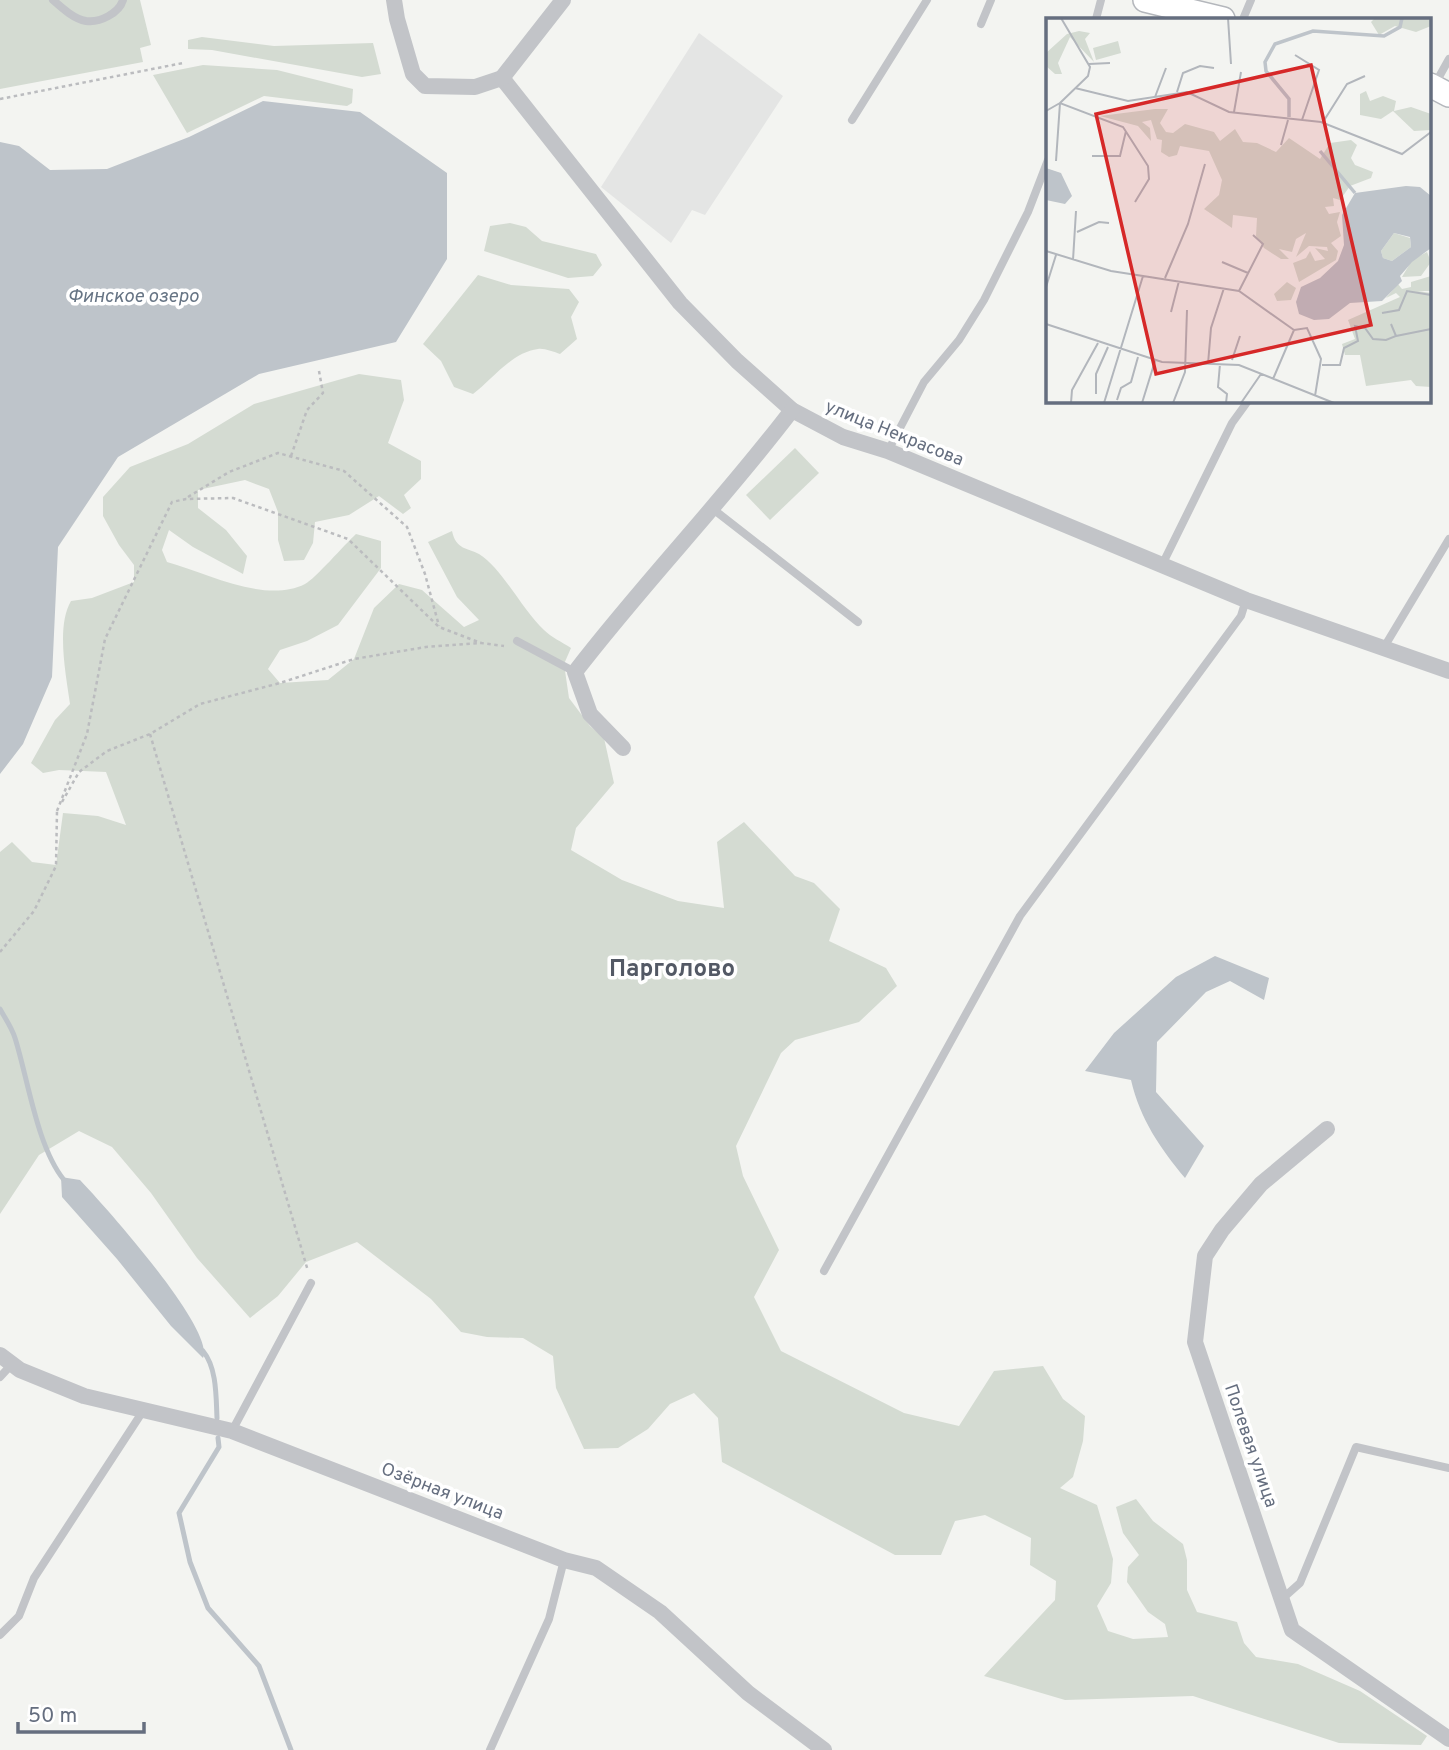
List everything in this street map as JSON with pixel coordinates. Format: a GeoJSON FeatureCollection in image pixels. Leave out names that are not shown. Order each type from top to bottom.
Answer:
{"type":"FeatureCollection","features":[{"type":"Feature","properties":{"kind":"street"},"geometry":{"type":"LineString","coordinates":[[394,0],[413,74],[425,86],[475,87],[502,78],[563,0]]}},
{"type":"Feature","properties":{"kind":"street"},"geometry":{"type":"LineString","coordinates":[[1145,0],[1219,18]]}},
{"type":"Feature","properties":{"kind":"street","name":"улица Некрасова"},"geometry":{"type":"LineString","coordinates":[[502,78],[680,303],[737,361],[792,411],[843,437],[887,451],[1246,600],[1449,671]]}},
{"type":"Feature","properties":{"kind":"street"},"geometry":{"type":"LineString","coordinates":[[624,748],[590,714],[575,673],[598,642],[750,466],[792,411]]}},
{"type":"Feature","properties":{"kind":"street","name":"Полевая улица"},"geometry":{"type":"LineString","coordinates":[[1327,1129],[1261,1184],[1222,1230],[1205,1256],[1195,1342],[1292,1630],[1449,1739]]}},
{"type":"Feature","properties":{"kind":"street","name":"Озёрная улица"},"geometry":{"type":"LineString","coordinates":[[6,1359],[20,1370],[84,1396],[232,1431],[564,1560],[596,1568],[660,1612],[748,1693],[824,1750]]}},
{"type":"Feature","properties":{"kind":"lane"},"geometry":{"type":"LineString","coordinates":[[53,0],[64,10],[86,21],[106,18],[121,7],[123,0]]}},
{"type":"Feature","properties":{"kind":"lane"},"geometry":{"type":"LineString","coordinates":[[852,120],[927,0]]}},
{"type":"Feature","properties":{"kind":"lane"},"geometry":{"type":"LineString","coordinates":[[981,24],[990,0]]}},
{"type":"Feature","properties":{"kind":"lane"},"geometry":{"type":"LineString","coordinates":[[1096,18],[1101,0]]}},
{"type":"Feature","properties":{"kind":"lane"},"geometry":{"type":"LineString","coordinates":[[1243,18],[1251,0]]}},
{"type":"Feature","properties":{"kind":"lane"},"geometry":{"type":"LineString","coordinates":[[1437,89],[1449,59]]}},
{"type":"Feature","properties":{"kind":"lane"},"geometry":{"type":"LineString","coordinates":[[887,451],[924,382],[959,340],[984,300],[1028,212],[1046,165]]}},
{"type":"Feature","properties":{"kind":"lane"},"geometry":{"type":"LineString","coordinates":[[1162,565],[1232,423],[1247,402]]}},
{"type":"Feature","properties":{"kind":"lane"},"geometry":{"type":"LineString","coordinates":[[713,509],[858,622]]}},
{"type":"Feature","properties":{"kind":"lane"},"geometry":{"type":"LineString","coordinates":[[1383,649],[1449,539]]}},
{"type":"Feature","properties":{"kind":"lane"},"geometry":{"type":"LineString","coordinates":[[824,1271],[1020,916],[1241,616],[1246,600]]}},
{"type":"Feature","properties":{"kind":"lane"},"geometry":{"type":"LineString","coordinates":[[517,641],[575,673]]}},
{"type":"Feature","properties":{"kind":"lane"},"geometry":{"type":"LineString","coordinates":[[232,1431],[311,1283]]}},
{"type":"Feature","properties":{"kind":"lane"},"geometry":{"type":"LineString","coordinates":[[0,1377],[6,1359]]}},
{"type":"Feature","properties":{"kind":"lane"},"geometry":{"type":"LineString","coordinates":[[0,1635],[19,1616],[34,1578],[142,1411]]}},
{"type":"Feature","properties":{"kind":"lane"},"geometry":{"type":"LineString","coordinates":[[1282,1600],[1300,1583],[1356,1447],[1449,1468]]}},
{"type":"Feature","properties":{"kind":"lane"},"geometry":{"type":"LineString","coordinates":[[490,1750],[549,1619],[564,1560]]}},
{"type":"Feature","properties":{"kind":"path"},"geometry":{"type":"LineString","coordinates":[[0,99],[183,63]]}},
{"type":"Feature","properties":{"kind":"path"},"geometry":{"type":"LineString","coordinates":[[291,456],[307,410],[323,393],[319,371]]}},
{"type":"Feature","properties":{"kind":"path"},"geometry":{"type":"LineString","coordinates":[[186,499],[229,472],[278,453],[344,471],[407,527],[425,573],[439,627]]}},
{"type":"Feature","properties":{"kind":"path"},"geometry":{"type":"LineString","coordinates":[[0,951],[34,911],[56,866],[57,811],[87,734],[105,639],[172,502],[233,498],[348,539],[439,627],[481,642],[426,647],[354,659],[280,683],[200,704],[150,734],[107,751],[79,772],[57,811]]}},
{"type":"Feature","properties":{"kind":"path"},"geometry":{"type":"LineString","coordinates":[[150,734],[311,1283]]}},
{"type":"Feature","properties":{"kind":"shaded area"},"geometry":{"type":"Polygon","coordinates":[[[0,0],[140,0],[151,45],[140,48],[143,62],[0,89],[0,0]]]}},
{"type":"Feature","properties":{"kind":"shaded area"},"geometry":{"type":"Polygon","coordinates":[[[699,33],[783,96],[705,215],[692,210],[671,243],[601,187],[699,33]]]}},
{"type":"Feature","properties":{"kind":"shaded area"},"geometry":{"type":"Polygon","coordinates":[[[202,37],[274,46],[373,43],[381,74],[362,77],[212,50],[188,49],[188,40],[202,37]]]}},
{"type":"Feature","properties":{"kind":"shaded area"},"geometry":{"type":"Polygon","coordinates":[[[203,65],[277,70],[353,89],[352,103],[347,106],[264,96],[187,133],[153,75],[203,65]]]}},
{"type":"Feature","properties":{"kind":"shaded area"},"geometry":{"type":"Polygon","coordinates":[[[510,223],[526,227],[542,241],[596,254],[602,265],[593,276],[568,278],[484,251],[490,226],[510,223]]]}},
{"type":"Feature","properties":{"kind":"shaded area"},"geometry":{"type":"Polygon","coordinates":[[[478,275],[511,285],[569,289],[579,302],[571,317],[577,339],[560,354],[540,349],[520,355],[473,394],[454,387],[441,361],[423,344],[478,275]]]}},
{"type":"Feature","properties":{"kind":"shaded area"},"geometry":{"type":"Polygon","coordinates":[[[359,374],[401,380],[404,400],[388,443],[421,461],[421,479],[404,495],[411,508],[403,514],[379,496],[349,515],[315,522],[313,543],[304,560],[284,561],[278,540],[278,512],[269,489],[245,480],[198,490],[198,508],[226,530],[247,556],[243,574],[193,547],[169,530],[162,550],[167,562],[236,585],[272,591],[289,589],[310,581],[356,534],[381,541],[381,568],[338,625],[307,641],[280,650],[268,669],[280,683],[328,680],[354,659],[374,608],[399,584],[422,590],[464,627],[479,620],[457,597],[428,542],[452,531],[459,545],[488,561],[536,622],[571,648],[564,664],[569,698],[590,726],[604,738],[614,783],[576,828],[571,850],[622,880],[678,901],[724,908],[717,842],[744,822],[795,876],[814,883],[840,909],[829,941],[886,968],[897,986],[859,1022],[795,1040],[781,1053],[736,1146],[743,1176],[779,1250],[754,1297],[781,1351],[904,1413],[959,1426],[994,1371],[1043,1366],[1063,1399],[1085,1416],[1083,1441],[1073,1477],[1060,1488],[1097,1505],[1113,1559],[1111,1583],[1097,1606],[1108,1631],[1133,1639],[1168,1637],[1165,1624],[1148,1612],[1127,1582],[1128,1567],[1139,1555],[1123,1533],[1116,1507],[1136,1499],[1153,1521],[1183,1544],[1187,1560],[1187,1590],[1197,1612],[1237,1622],[1244,1643],[1256,1657],[1298,1664],[1360,1691],[1427,1736],[1421,1745],[1339,1743],[1193,1696],[1065,1700],[984,1676],[1055,1600],[1056,1581],[1030,1565],[1031,1538],[985,1515],[955,1521],[941,1555],[895,1555],[722,1462],[718,1418],[694,1393],[670,1404],[648,1429],[618,1448],[584,1449],[556,1388],[553,1356],[523,1338],[487,1337],[461,1332],[431,1299],[357,1242],[306,1262],[278,1296],[250,1318],[197,1258],[151,1193],[112,1147],[79,1131],[39,1155],[0,1214],[0,852],[12,842],[32,862],[56,865],[63,813],[98,816],[126,825],[106,772],[59,770],[43,773],[31,763],[55,720],[70,704],[63,637],[66,611],[71,601],[92,598],[134,582],[134,565],[103,516],[103,497],[130,467],[188,444],[254,404],[359,374]]]}},
{"type":"Feature","properties":{"kind":"shaded area"},"geometry":{"type":"Polygon","coordinates":[[[795,448],[819,473],[770,520],[746,495],[795,448]]]}},
{"type":"Feature","properties":{"kind":"water","name":"Финское озеро"},"geometry":{"type":"Polygon","coordinates":[[[263,101],[360,112],[447,173],[447,259],[396,342],[259,374],[118,457],[58,547],[52,677],[23,744],[0,774],[0,142],[19,146],[50,170],[107,169],[189,137],[263,101]]]}},
{"type":"Feature","properties":{"kind":"water"},"geometry":{"type":"Polygon","coordinates":[[[1215,956],[1269,978],[1264,1000],[1230,981],[1206,992],[1157,1042],[1156,1092],[1204,1146],[1185,1178],[1152,1132],[1140,1108],[1131,1080],[1085,1071],[1114,1033],[1176,977],[1215,956]]]}},
{"type":"Feature","properties":{"kind":"water"},"geometry":{"type":"Polygon","coordinates":[[[61,1177],[80,1180],[155,1268],[192,1322],[202,1343],[203,1358],[171,1326],[62,1197],[61,1177]]]}},
{"type":"Feature","properties":{"kind":"waterway"},"geometry":{"type":"LineString","coordinates":[[0,1009],[15,1038],[47,1150],[64,1180]]}},
{"type":"Feature","properties":{"kind":"waterway"},"geometry":{"type":"LineString","coordinates":[[203,1351],[213,1374],[217,1418]]}},
{"type":"Feature","properties":{"kind":"waterway"},"geometry":{"type":"LineString","coordinates":[[218,1438],[219,1447],[179,1513],[190,1562],[208,1608],[259,1666],[291,1750]]}},
{"type":"Feature","properties":{"kind":"district","name":"Парголово"},"geometry":{"type":"Point","coordinates":[672,970]}}]}
